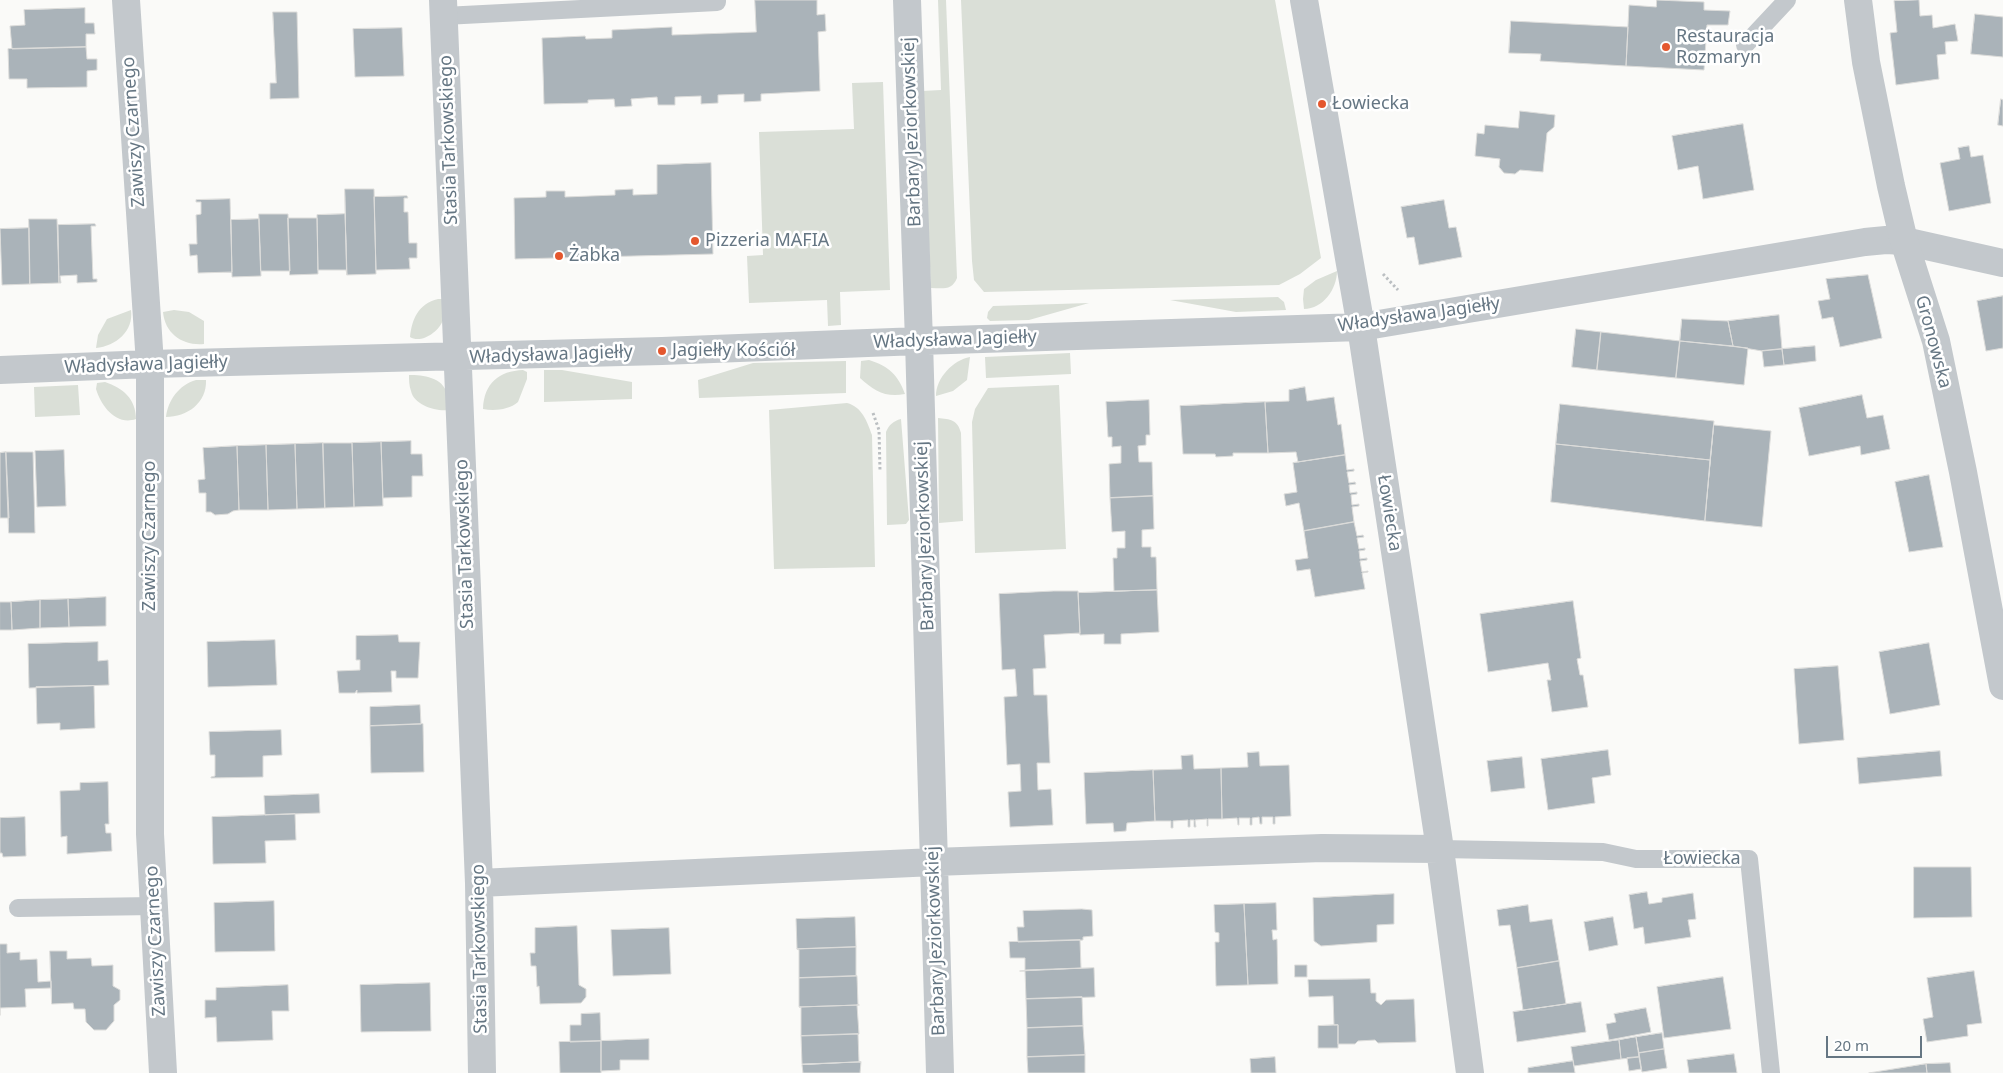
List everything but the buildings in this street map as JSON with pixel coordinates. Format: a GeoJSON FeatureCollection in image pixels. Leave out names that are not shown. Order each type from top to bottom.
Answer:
{"type":"FeatureCollection","features":[{"type":"Feature","properties":{"kind":"street","name":"Zawiszy Czarnego"},"geometry":{"type":"LineString","coordinates":[[126,0],[150,364],[150,834],[163,1073]]}},
{"type":"Feature","properties":{"kind":"street","name":"Barbary Jeziorkowskiej"},"geometry":{"type":"LineString","coordinates":[[907,0],[919,341],[940,1073]]}},
{"type":"Feature","properties":{"kind":"street","name":"Łowiecka"},"geometry":{"type":"LineString","coordinates":[[1304,0],[1361,327],[1440,849],[1470,1073]]}},
{"type":"Feature","properties":{"kind":"street","name":"Gronowska"},"geometry":{"type":"LineString","coordinates":[[1858,0],[1866,62],[1891,186],[1904,241],[1936,341],[1963,472],[2003,686]]}},
{"type":"Feature","properties":{"kind":"street","name":"Stasia Tarkowskiego"},"geometry":{"type":"LineString","coordinates":[[444,8],[479,883],[482,1073]]}},
{"type":"Feature","properties":{"kind":"street","name":"Władysława Jagiełły"},"geometry":{"type":"LineString","coordinates":[[0,370],[1361,327],[1865,242],[1904,241],[2003,263]]}},
{"type":"Feature","properties":{"kind":"street"},"geometry":{"type":"LineString","coordinates":[[479,883],[934,862],[1322,848],[1440,849]]}},
{"type":"Feature","properties":{"kind":"lane","name":"Stasia Tarkowskiego"},"geometry":{"type":"LineString","coordinates":[[444,8],[717,2],[717,0]]}},
{"type":"Feature","properties":{"kind":"lane"},"geometry":{"type":"LineString","coordinates":[[1745,44],[1787,0]]}},
{"type":"Feature","properties":{"kind":"lane","name":"Łowiecka"},"geometry":{"type":"LineString","coordinates":[[1440,849],[1603,852],[1636,859],[1750,859],[1771,1073]]}},
{"type":"Feature","properties":{"kind":"lane"},"geometry":{"type":"LineString","coordinates":[[18,908],[154,906]]}},
{"type":"Feature","properties":{"kind":"path"},"geometry":{"type":"LineString","coordinates":[[872,413],[879,430],[880,471]]}},
{"type":"Feature","properties":{"kind":"shaded area"},"geometry":{"type":"Polygon","coordinates":[[[938,0],[946,0],[957,278],[949,287],[931,288],[922,91],[941,90],[938,0]]]}},
{"type":"Feature","properties":{"kind":"shaded area"},"geometry":{"type":"Polygon","coordinates":[[[961,0],[1275,0],[1321,258],[1300,274],[1279,285],[984,292],[974,280],[972,261],[961,0]]]}},
{"type":"Feature","properties":{"kind":"shaded area"},"geometry":{"type":"Polygon","coordinates":[[[883,82],[890,290],[840,292],[841,325],[828,326],[827,300],[749,303],[747,256],[763,255],[759,132],[854,129],[852,83],[883,82]]]}},
{"type":"Feature","properties":{"kind":"shaded area"},"geometry":{"type":"Polygon","coordinates":[[[1337,271],[1335,285],[1328,297],[1317,306],[1304,309],[1304,289],[1316,280],[1337,271]]]}},
{"type":"Feature","properties":{"kind":"shaded area"},"geometry":{"type":"Polygon","coordinates":[[[1278,297],[1284,302],[1286,310],[1236,312],[1170,300],[1278,297]]]}},
{"type":"Feature","properties":{"kind":"shaded area"},"geometry":{"type":"Polygon","coordinates":[[[446,299],[444,317],[438,329],[424,338],[414,339],[410,337],[412,324],[417,313],[431,301],[446,299]]]}},
{"type":"Feature","properties":{"kind":"shaded area"},"geometry":{"type":"Polygon","coordinates":[[[1089,303],[1029,320],[990,321],[987,318],[988,312],[993,306],[1089,303]]]}},
{"type":"Feature","properties":{"kind":"shaded area"},"geometry":{"type":"Polygon","coordinates":[[[131,310],[130,325],[127,331],[117,341],[96,348],[98,335],[107,319],[131,310]]]}},
{"type":"Feature","properties":{"kind":"shaded area"},"geometry":{"type":"Polygon","coordinates":[[[174,310],[189,312],[204,321],[204,344],[182,341],[171,332],[164,320],[163,312],[174,310]]]}},
{"type":"Feature","properties":{"kind":"shaded area"},"geometry":{"type":"Polygon","coordinates":[[[1070,353],[1071,374],[986,378],[985,357],[1070,353]]]}},
{"type":"Feature","properties":{"kind":"shaded area"},"geometry":{"type":"Polygon","coordinates":[[[970,357],[967,380],[953,391],[936,396],[939,383],[947,371],[958,362],[970,357]]]}},
{"type":"Feature","properties":{"kind":"shaded area"},"geometry":{"type":"Polygon","coordinates":[[[869,360],[882,365],[892,372],[905,394],[886,394],[870,387],[860,378],[861,361],[869,360]]]}},
{"type":"Feature","properties":{"kind":"shaded area"},"geometry":{"type":"Polygon","coordinates":[[[846,361],[846,393],[699,398],[698,380],[753,363],[846,361]]]}},
{"type":"Feature","properties":{"kind":"shaded area"},"geometry":{"type":"Polygon","coordinates":[[[523,370],[527,372],[527,379],[518,402],[510,407],[501,409],[483,409],[486,392],[494,380],[507,373],[523,370]]]}},
{"type":"Feature","properties":{"kind":"shaded area"},"geometry":{"type":"Polygon","coordinates":[[[544,370],[562,370],[632,382],[632,399],[544,402],[544,370]]]}},
{"type":"Feature","properties":{"kind":"shaded area"},"geometry":{"type":"Polygon","coordinates":[[[409,375],[432,378],[441,384],[448,396],[449,410],[432,409],[416,400],[410,389],[409,375]]]}},
{"type":"Feature","properties":{"kind":"shaded area"},"geometry":{"type":"Polygon","coordinates":[[[206,380],[203,395],[199,402],[188,411],[166,417],[169,405],[175,394],[190,382],[206,380]]]}},
{"type":"Feature","properties":{"kind":"shaded area"},"geometry":{"type":"Polygon","coordinates":[[[105,382],[127,395],[134,406],[136,419],[122,420],[110,413],[96,389],[97,383],[105,382]]]}},
{"type":"Feature","properties":{"kind":"shaded area"},"geometry":{"type":"Polygon","coordinates":[[[78,385],[80,415],[35,417],[34,387],[78,385]]]}},
{"type":"Feature","properties":{"kind":"shaded area"},"geometry":{"type":"Polygon","coordinates":[[[1059,385],[1066,549],[975,553],[972,422],[975,409],[988,388],[1059,385]]]}},
{"type":"Feature","properties":{"kind":"shaded area"},"geometry":{"type":"Polygon","coordinates":[[[847,403],[860,411],[872,435],[875,567],[774,569],[769,410],[847,403]]]}},
{"type":"Feature","properties":{"kind":"shaded area"},"geometry":{"type":"Polygon","coordinates":[[[938,418],[953,421],[958,425],[961,433],[963,521],[939,523],[938,418]]]}},
{"type":"Feature","properties":{"kind":"shaded area"},"geometry":{"type":"Polygon","coordinates":[[[901,419],[909,520],[906,524],[887,525],[886,432],[888,427],[901,419]]]}},
{"type":"Feature","properties":{"kind":"place","name":"Restauracja Rozmaryn"},"geometry":{"type":"Point","coordinates":[1666,47]}},
{"type":"Feature","properties":{"kind":"place","name":"Łowiecka"},"geometry":{"type":"Point","coordinates":[1322,104]}},
{"type":"Feature","properties":{"kind":"place","name":"Pizzeria MAFIA"},"geometry":{"type":"Point","coordinates":[695,241]}},
{"type":"Feature","properties":{"kind":"place","name":"Żabka"},"geometry":{"type":"Point","coordinates":[559,256]}},
{"type":"Feature","properties":{"kind":"place","name":"Jagiełły Kościół"},"geometry":{"type":"Point","coordinates":[662,351]}}]}
